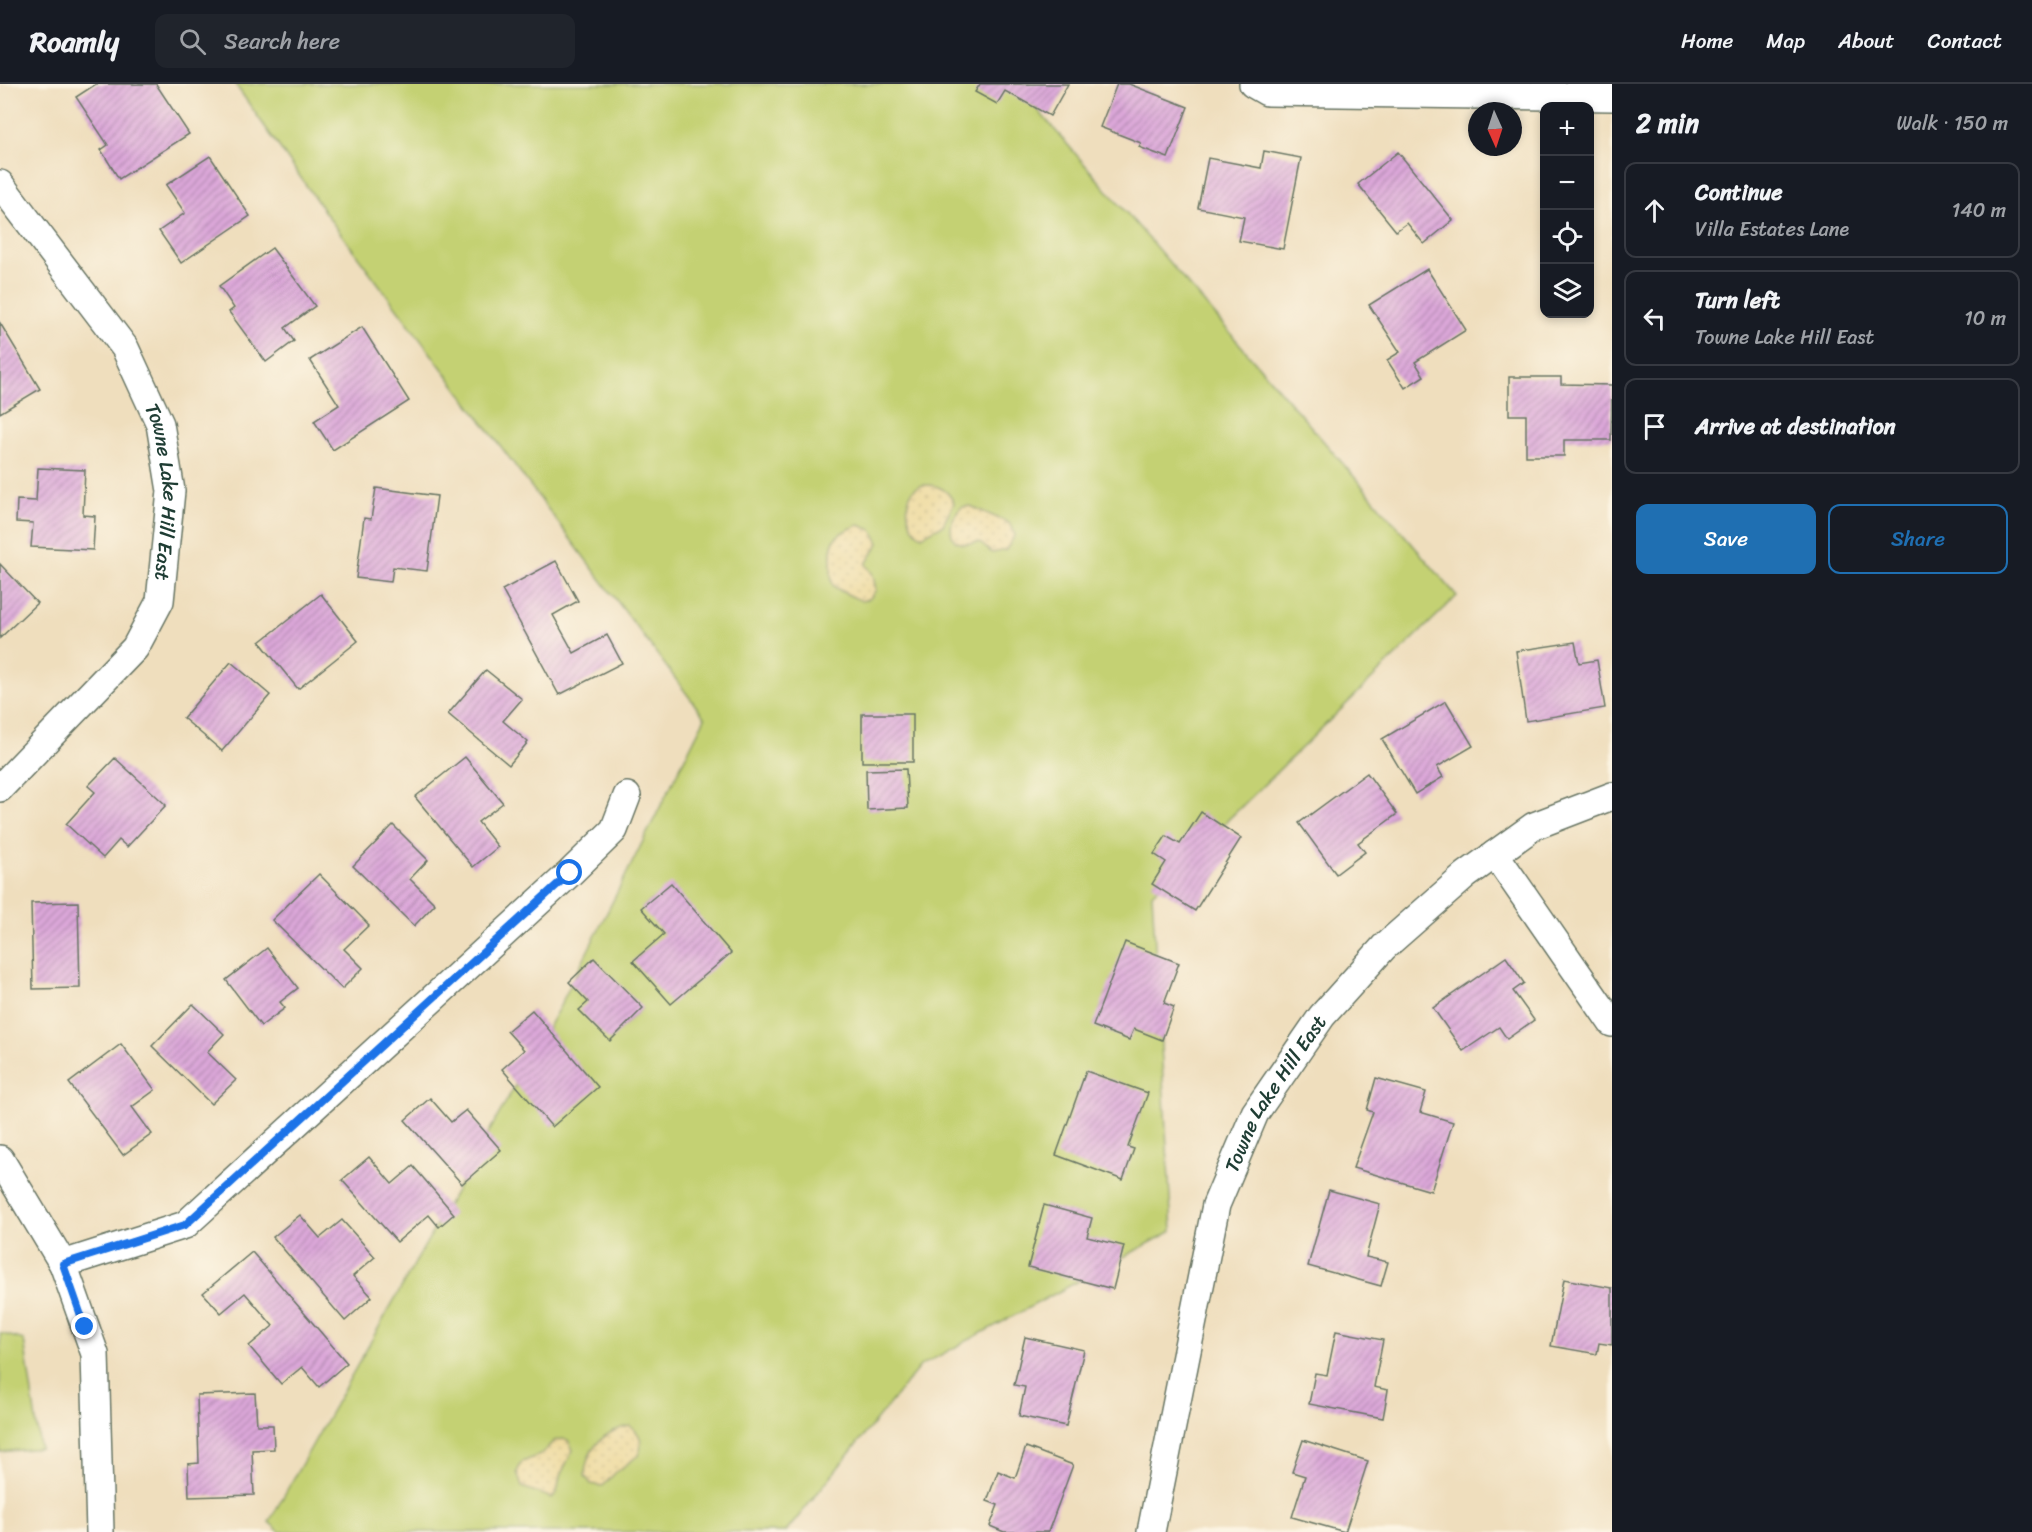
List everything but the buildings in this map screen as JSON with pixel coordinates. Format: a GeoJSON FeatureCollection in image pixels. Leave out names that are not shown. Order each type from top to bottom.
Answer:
{"type":"FeatureCollection","features":[{"type":"Feature","properties":{"kind":"street"},"geometry":{"type":"LineString","coordinates":[[1253,84],[1267,92],[1555,101],[1612,97]]}},
{"type":"Feature","properties":{"kind":"street","name":"Towne Lake Hill East"},"geometry":{"type":"LineString","coordinates":[[0,184],[125,348],[160,424],[171,490],[160,601],[135,648],[0,788]]}},
{"type":"Feature","properties":{"kind":"street"},"geometry":{"type":"LineString","coordinates":[[63,1264],[185,1225],[570,873],[614,830],[627,796]]}},
{"type":"Feature","properties":{"kind":"street","name":"Towne Lake Hill East"},"geometry":{"type":"LineString","coordinates":[[1150,1532],[1216,1205],[1255,1113],[1322,1016],[1384,947],[1466,875],[1534,826],[1612,796]]}},
{"type":"Feature","properties":{"kind":"street"},"geometry":{"type":"LineString","coordinates":[[1495,854],[1612,1023]]}},
{"type":"Feature","properties":{"kind":"street"},"geometry":{"type":"LineString","coordinates":[[0,1158],[63,1264],[95,1354],[100,1532]]}},
{"type":"Feature","properties":{"kind":"green space"},"geometry":{"type":"Polygon","coordinates":[[[235,84],[1031,84],[1030,101],[1457,596],[1152,894],[1172,1231],[920,1366],[786,1532],[280,1532],[269,1522],[560,1006],[705,718],[329,218],[235,84]]]}},
{"type":"Feature","properties":{"kind":"green space"},"geometry":{"type":"Polygon","coordinates":[[[0,1333],[24,1340],[40,1448],[0,1452],[0,1333]]]}},
{"type":"Feature","properties":{"kind":"sand"},"geometry":{"type":"Polygon","coordinates":[[[923,485],[942,488],[954,503],[943,525],[922,536],[911,525],[907,509],[911,494],[923,485]]]}},
{"type":"Feature","properties":{"kind":"sand"},"geometry":{"type":"Polygon","coordinates":[[[970,506],[1009,523],[1015,535],[1006,550],[992,553],[979,542],[963,544],[955,541],[951,532],[953,519],[962,507],[970,506]]]}},
{"type":"Feature","properties":{"kind":"sand"},"geometry":{"type":"Polygon","coordinates":[[[859,525],[872,530],[879,543],[866,564],[873,575],[876,590],[870,598],[862,601],[835,587],[831,574],[831,550],[834,539],[859,525]]]}},
{"type":"Feature","properties":{"kind":"sand"},"geometry":{"type":"Polygon","coordinates":[[[630,1426],[640,1438],[639,1455],[616,1472],[603,1486],[591,1484],[585,1476],[592,1450],[604,1437],[630,1426]]]}},
{"type":"Feature","properties":{"kind":"sand"},"geometry":{"type":"Polygon","coordinates":[[[568,1440],[573,1450],[560,1476],[557,1493],[552,1498],[522,1487],[517,1472],[522,1462],[540,1455],[554,1441],[568,1440]]]}},
{"type":"Feature","properties":{"kind":"route"},"geometry":{"type":"LineString","coordinates":[[85,1327],[63,1264],[185,1225],[570,873]]}}]}
